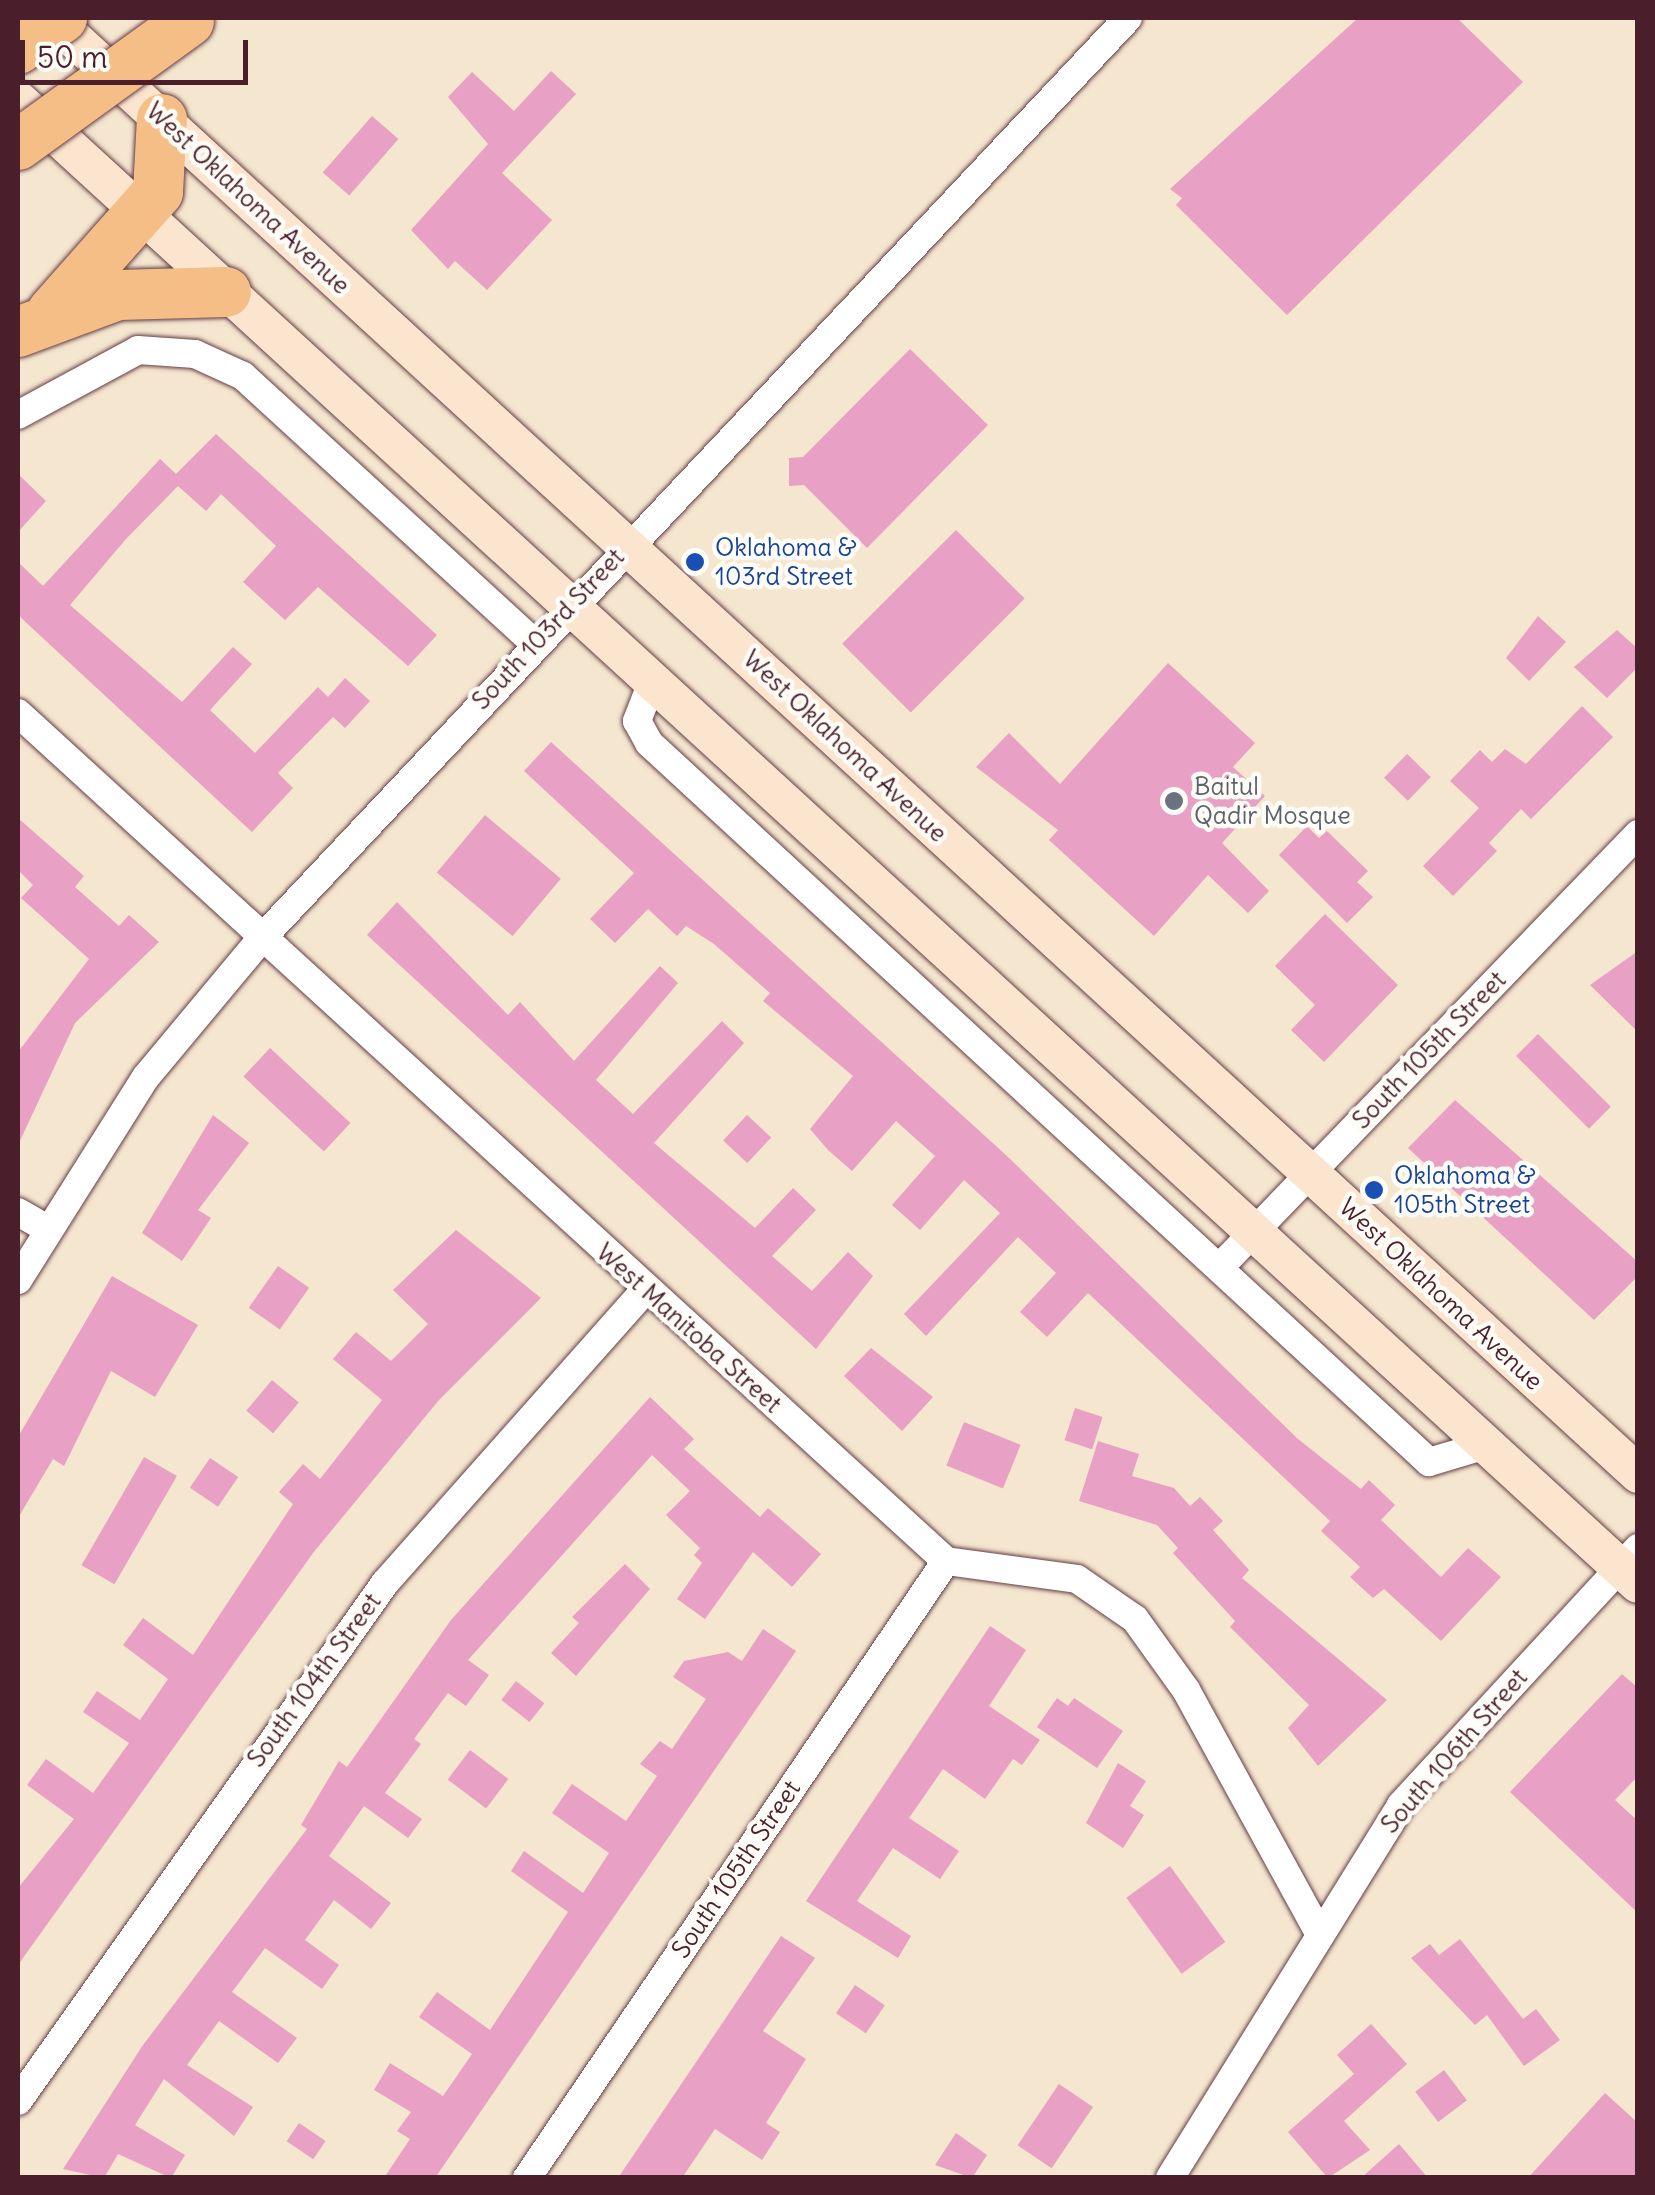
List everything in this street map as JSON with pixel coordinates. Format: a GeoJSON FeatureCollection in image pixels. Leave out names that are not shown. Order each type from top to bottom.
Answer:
{"type":"FeatureCollection","features":[{"type":"Feature","properties":{"kind":"highway"},"geometry":{"type":"LineString","coordinates":[[18,49],[62,18]]}},
{"type":"Feature","properties":{"kind":"highway"},"geometry":{"type":"LineString","coordinates":[[18,145],[191,19]]}},
{"type":"Feature","properties":{"kind":"highway"},"geometry":{"type":"LineString","coordinates":[[35,322],[144,216],[164,164],[162,119]]}},
{"type":"Feature","properties":{"kind":"highway"},"geometry":{"type":"LineString","coordinates":[[35,322],[118,295],[226,292]]}},
{"type":"Feature","properties":{"kind":"main road","name":"West Oklahoma Avenue"},"geometry":{"type":"LineString","coordinates":[[52,18],[1638,1474]]}},
{"type":"Feature","properties":{"kind":"main road"},"geometry":{"type":"LineString","coordinates":[[18,100],[1486,1445],[1631,1566]]}},
{"type":"Feature","properties":{"kind":"street","name":"South 103rd Street"},"geometry":{"type":"LineString","coordinates":[[18,1280],[146,1076],[262,938],[534,642],[1128,18]]}},
{"type":"Feature","properties":{"kind":"street"},"geometry":{"type":"LineString","coordinates":[[18,415],[138,350],[196,354],[244,376],[534,642]]}},
{"type":"Feature","properties":{"kind":"street"},"geometry":{"type":"LineString","coordinates":[[652,682],[637,721],[648,744],[1428,1462],[1486,1445]]}},
{"type":"Feature","properties":{"kind":"street","name":"West Manitoba Street"},"geometry":{"type":"LineString","coordinates":[[18,713],[946,1562]]}},
{"type":"Feature","properties":{"kind":"street","name":"South 105th Street"},"geometry":{"type":"LineString","coordinates":[[1220,1267],[1638,834]]}},
{"type":"Feature","properties":{"kind":"street"},"geometry":{"type":"LineString","coordinates":[[18,1212],[47,1229]]}},
{"type":"Feature","properties":{"kind":"street","name":"South 104th Street"},"geometry":{"type":"LineString","coordinates":[[18,2100],[385,1582],[646,1289]]}},
{"type":"Feature","properties":{"kind":"street"},"geometry":{"type":"LineString","coordinates":[[946,1562],[1077,1579],[1136,1620],[1186,1690],[1317,1929]]}},
{"type":"Feature","properties":{"kind":"street","name":"South 105th Street"},"geometry":{"type":"LineString","coordinates":[[527,2178],[946,1562]]}},
{"type":"Feature","properties":{"kind":"street","name":"South 106th Street"},"geometry":{"type":"LineString","coordinates":[[1170,2178],[1317,1929],[1402,1805],[1631,1566]]}},
{"type":"Feature","properties":{"kind":"building"},"geometry":{"type":"Polygon","coordinates":[[[1358,18],[1457,18],[1523,82],[1287,315],[1176,205],[1182,198],[1170,189],[1358,18]]]}},
{"type":"Feature","properties":{"kind":"building"},"geometry":{"type":"Polygon","coordinates":[[[551,71],[576,94],[502,173],[552,220],[487,290],[455,261],[448,269],[411,230],[488,144],[448,97],[472,72],[514,111],[551,71]]]}},
{"type":"Feature","properties":{"kind":"building"},"geometry":{"type":"Polygon","coordinates":[[[372,116],[398,139],[349,196],[323,173],[372,116]]]}},
{"type":"Feature","properties":{"kind":"building"},"geometry":{"type":"Polygon","coordinates":[[[910,349],[988,425],[867,548],[804,485],[789,486],[789,458],[803,457],[910,349]]]}},
{"type":"Feature","properties":{"kind":"building"},"geometry":{"type":"Polygon","coordinates":[[[216,434],[437,635],[408,666],[318,587],[285,620],[243,582],[276,546],[221,494],[206,511],[178,486],[126,539],[70,605],[182,702],[233,647],[252,664],[210,710],[255,753],[318,687],[328,697],[345,678],[370,701],[345,728],[333,717],[278,773],[293,788],[252,832],[18,615],[18,562],[43,586],[160,459],[176,474],[216,434]]]}},
{"type":"Feature","properties":{"kind":"building"},"geometry":{"type":"Polygon","coordinates":[[[18,474],[46,501],[18,532],[18,474]]]}},
{"type":"Feature","properties":{"kind":"building"},"geometry":{"type":"Polygon","coordinates":[[[956,530],[1025,599],[911,712],[842,644],[956,530]]]}},
{"type":"Feature","properties":{"kind":"building"},"geometry":{"type":"Polygon","coordinates":[[[1538,616],[1566,642],[1529,681],[1506,658],[1538,616]]]}},
{"type":"Feature","properties":{"kind":"building"},"geometry":{"type":"Polygon","coordinates":[[[1617,630],[1638,649],[1638,667],[1607,698],[1574,667],[1617,630]]]}},
{"type":"Feature","properties":{"kind":"building","name":"Baitul Qadir Mosque"},"geometry":{"type":"Polygon","coordinates":[[[1168,663],[1255,743],[1233,767],[1265,796],[1222,843],[1269,891],[1248,913],[1208,875],[1154,936],[1049,840],[1058,830],[976,767],[1009,733],[1060,784],[1168,663]]]}},
{"type":"Feature","properties":{"kind":"building"},"geometry":{"type":"Polygon","coordinates":[[[1582,706],[1613,737],[1531,819],[1521,809],[1489,843],[1497,851],[1453,896],[1423,866],[1479,808],[1450,781],[1480,750],[1492,762],[1505,749],[1526,764],[1582,706]]]}},
{"type":"Feature","properties":{"kind":"building"},"geometry":{"type":"Polygon","coordinates":[[[551,742],[1007,1156],[1298,1439],[1361,1489],[1369,1480],[1395,1505],[1381,1520],[1441,1577],[1468,1548],[1501,1577],[1441,1641],[1384,1589],[1373,1598],[1350,1577],[1360,1567],[1321,1531],[1330,1521],[1088,1293],[1047,1337],[1020,1312],[1056,1273],[1018,1237],[926,1336],[904,1314],[1000,1213],[964,1180],[920,1230],[892,1205],[935,1156],[896,1121],[852,1171],[828,1150],[810,1129],[853,1076],[763,1001],[770,993],[714,944],[686,926],[677,936],[648,909],[615,943],[590,919],[634,873],[524,771],[551,742]]]}},
{"type":"Feature","properties":{"kind":"building"},"geometry":{"type":"Polygon","coordinates":[[[1407,754],[1431,777],[1408,801],[1384,778],[1407,754]]]}},
{"type":"Feature","properties":{"kind":"building"},"geometry":{"type":"Polygon","coordinates":[[[485,815],[561,879],[513,936],[437,872],[485,815]]]}},
{"type":"Feature","properties":{"kind":"building"},"geometry":{"type":"Polygon","coordinates":[[[18,818],[84,876],[75,887],[119,926],[129,915],[159,942],[75,1023],[18,1145],[18,1052],[89,959],[21,898],[33,885],[18,870],[18,818]]]}},
{"type":"Feature","properties":{"kind":"building"},"geometry":{"type":"Polygon","coordinates":[[[1307,826],[1319,838],[1327,831],[1368,871],[1357,882],[1373,897],[1347,923],[1279,855],[1307,826]]]}},
{"type":"Feature","properties":{"kind":"building"},"geometry":{"type":"Polygon","coordinates":[[[397,902],[508,1015],[520,1002],[574,1061],[660,966],[678,983],[596,1080],[633,1114],[722,1021],[744,1043],[654,1143],[755,1228],[793,1188],[816,1210],[772,1256],[812,1291],[848,1252],[873,1276],[816,1349],[367,935],[397,902]]]}},
{"type":"Feature","properties":{"kind":"building"},"geometry":{"type":"Polygon","coordinates":[[[1325,914],[1398,985],[1324,1062],[1291,1030],[1315,1005],[1275,966],[1325,914]]]}},
{"type":"Feature","properties":{"kind":"building"},"geometry":{"type":"Polygon","coordinates":[[[1638,951],[1638,1032],[1590,985],[1638,951]]]}},
{"type":"Feature","properties":{"kind":"building"},"geometry":{"type":"Polygon","coordinates":[[[1538,1034],[1611,1107],[1589,1129],[1516,1056],[1538,1034]]]}},
{"type":"Feature","properties":{"kind":"building"},"geometry":{"type":"Polygon","coordinates":[[[270,1048],[350,1123],[324,1152],[243,1077],[270,1048]]]}},
{"type":"Feature","properties":{"kind":"building"},"geometry":{"type":"Polygon","coordinates":[[[1455,1100],[1638,1262],[1638,1276],[1594,1320],[1408,1148],[1455,1100]]]}},
{"type":"Feature","properties":{"kind":"building"},"geometry":{"type":"Polygon","coordinates":[[[213,1115],[249,1143],[198,1210],[211,1218],[182,1261],[142,1233],[213,1115]]]}},
{"type":"Feature","properties":{"kind":"building"},"geometry":{"type":"Polygon","coordinates":[[[747,1115],[771,1138],[747,1163],[723,1141],[747,1115]]]}},
{"type":"Feature","properties":{"kind":"building"},"geometry":{"type":"Polygon","coordinates":[[[456,1230],[541,1298],[439,1400],[313,1553],[18,1965],[18,1888],[74,1819],[27,1785],[46,1759],[93,1793],[129,1743],[83,1712],[97,1691],[140,1720],[168,1679],[123,1645],[143,1618],[193,1655],[293,1504],[279,1492],[303,1464],[320,1479],[382,1400],[333,1359],[356,1332],[391,1361],[428,1324],[393,1290],[456,1230]]]}},
{"type":"Feature","properties":{"kind":"building"},"geometry":{"type":"Polygon","coordinates":[[[278,1266],[309,1288],[280,1330],[249,1308],[278,1266]]]}},
{"type":"Feature","properties":{"kind":"building"},"geometry":{"type":"Polygon","coordinates":[[[112,1276],[198,1325],[155,1397],[111,1371],[64,1466],[53,1459],[18,1518],[18,1437],[112,1276]]]}},
{"type":"Feature","properties":{"kind":"building"},"geometry":{"type":"Polygon","coordinates":[[[871,1348],[933,1397],[902,1431],[844,1376],[871,1348]]]}},
{"type":"Feature","properties":{"kind":"building"},"geometry":{"type":"Polygon","coordinates":[[[272,1380],[299,1402],[273,1433],[246,1411],[272,1380]]]}},
{"type":"Feature","properties":{"kind":"building"},"geometry":{"type":"Polygon","coordinates":[[[650,1397],[694,1439],[684,1449],[760,1517],[768,1508],[821,1554],[792,1587],[753,1552],[705,1619],[677,1599],[702,1563],[694,1555],[700,1548],[666,1515],[690,1491],[652,1455],[468,1660],[489,1675],[466,1706],[448,1693],[414,1739],[421,1744],[385,1793],[422,1819],[408,1838],[364,1806],[329,1856],[391,1903],[371,1929],[334,1900],[305,1940],[339,1965],[322,1989],[265,1948],[232,1992],[297,2038],[278,2063],[219,2021],[187,2065],[253,2107],[234,2136],[164,2079],[135,2125],[185,2155],[171,2178],[118,2154],[104,2178],[63,2169],[143,2045],[307,1829],[301,1825],[339,1761],[347,1767],[451,1620],[650,1397]]]}},
{"type":"Feature","properties":{"kind":"building"},"geometry":{"type":"Polygon","coordinates":[[[1075,1408],[1103,1417],[1092,1449],[1064,1440],[1075,1408]]]}},
{"type":"Feature","properties":{"kind":"building"},"geometry":{"type":"Polygon","coordinates":[[[964,1422],[1021,1445],[1003,1488],[946,1466],[964,1422]]]}},
{"type":"Feature","properties":{"kind":"building"},"geometry":{"type":"Polygon","coordinates":[[[1098,1441],[1139,1454],[1132,1476],[1174,1488],[1190,1506],[1200,1497],[1223,1521],[1213,1530],[1249,1570],[1242,1578],[1387,1700],[1318,1766],[1288,1728],[1309,1705],[1230,1627],[1235,1621],[1173,1553],[1178,1548],[1157,1525],[1079,1501],[1098,1441]]]}},
{"type":"Feature","properties":{"kind":"building"},"geometry":{"type":"Polygon","coordinates":[[[144,1457],[177,1476],[114,1584],[82,1565],[144,1457]]]}},
{"type":"Feature","properties":{"kind":"building"},"geometry":{"type":"Polygon","coordinates":[[[210,1458],[238,1477],[218,1507],[190,1488],[210,1458]]]}},
{"type":"Feature","properties":{"kind":"building"},"geometry":{"type":"Polygon","coordinates":[[[625,1564],[650,1589],[576,1676],[551,1653],[579,1623],[572,1617],[625,1564]]]}},
{"type":"Feature","properties":{"kind":"building"},"geometry":{"type":"Polygon","coordinates":[[[990,1626],[1026,1650],[989,1706],[1040,1740],[1022,1765],[1013,1759],[985,1799],[943,1769],[909,1818],[959,1851],[940,1879],[893,1848],[857,1901],[911,1936],[898,1958],[806,1901],[990,1626]]]}},
{"type":"Feature","properties":{"kind":"building"},"geometry":{"type":"Polygon","coordinates":[[[763,1629],[796,1651],[435,2178],[384,2178],[410,2139],[397,2131],[411,2112],[374,2090],[390,2063],[443,2096],[472,2054],[419,2017],[437,1992],[490,2030],[568,1912],[511,1871],[524,1851],[583,1893],[609,1853],[552,1813],[572,1784],[626,1821],[657,1776],[640,1764],[660,1741],[672,1749],[706,1699],[673,1677],[684,1661],[728,1652],[742,1661],[763,1629]]]}},
{"type":"Feature","properties":{"kind":"building"},"geometry":{"type":"Polygon","coordinates":[[[1622,1674],[1638,1688],[1638,1776],[1615,1800],[1638,1821],[1638,1913],[1510,1792],[1622,1674]]]}},
{"type":"Feature","properties":{"kind":"building"},"geometry":{"type":"Polygon","coordinates":[[[516,1681],[544,1703],[530,1722],[501,1700],[516,1681]]]}},
{"type":"Feature","properties":{"kind":"building"},"geometry":{"type":"Polygon","coordinates":[[[1057,1698],[1068,1706],[1074,1698],[1123,1731],[1097,1768],[1037,1727],[1057,1698]]]}},
{"type":"Feature","properties":{"kind":"building"},"geometry":{"type":"Polygon","coordinates":[[[470,1750],[508,1779],[486,1808],[448,1780],[470,1750]]]}},
{"type":"Feature","properties":{"kind":"building"},"geometry":{"type":"Polygon","coordinates":[[[1118,1763],[1146,1781],[1130,1806],[1144,1815],[1123,1848],[1086,1823],[1118,1763]]]}},
{"type":"Feature","properties":{"kind":"building"},"geometry":{"type":"Polygon","coordinates":[[[1170,1866],[1225,1942],[1182,1974],[1126,1898],[1170,1866]]]}},
{"type":"Feature","properties":{"kind":"building"},"geometry":{"type":"Polygon","coordinates":[[[781,1936],[815,1958],[763,2031],[806,2059],[766,2123],[780,2132],[762,2160],[715,2129],[682,2178],[618,2178],[781,1936]]]}},
{"type":"Feature","properties":{"kind":"building"},"geometry":{"type":"Polygon","coordinates":[[[1460,1939],[1523,2019],[1536,2009],[1560,2040],[1524,2066],[1487,2015],[1475,2025],[1411,1958],[1430,1944],[1439,1955],[1460,1939]]]}},
{"type":"Feature","properties":{"kind":"building"},"geometry":{"type":"Polygon","coordinates":[[[855,1985],[885,2005],[866,2033],[836,2013],[855,1985]]]}},
{"type":"Feature","properties":{"kind":"building"},"geometry":{"type":"Polygon","coordinates":[[[1371,2024],[1407,2064],[1344,2121],[1370,2150],[1328,2178],[1288,2132],[1354,2074],[1337,2055],[1371,2024]]]}},
{"type":"Feature","properties":{"kind":"building"},"geometry":{"type":"Polygon","coordinates":[[[1444,2070],[1467,2100],[1438,2122],[1415,2092],[1444,2070]]]}},
{"type":"Feature","properties":{"kind":"building"},"geometry":{"type":"Polygon","coordinates":[[[1059,2084],[1093,2107],[1052,2168],[1018,2145],[1059,2084]]]}},
{"type":"Feature","properties":{"kind":"building"},"geometry":{"type":"Polygon","coordinates":[[[1605,2093],[1638,2123],[1638,2178],[1528,2178],[1605,2093]]]}},
{"type":"Feature","properties":{"kind":"building"},"geometry":{"type":"Polygon","coordinates":[[[299,2123],[326,2141],[313,2159],[287,2141],[299,2123]]]}},
{"type":"Feature","properties":{"kind":"building"},"geometry":{"type":"Polygon","coordinates":[[[956,2133],[987,2155],[972,2178],[935,2165],[956,2133]]]}},
{"type":"Feature","properties":{"kind":"building"},"geometry":{"type":"Polygon","coordinates":[[[1399,2144],[1428,2178],[1361,2178],[1399,2144]]]}},
{"type":"Feature","properties":{"kind":"place","name":"Oklahoma & 103rd Street"},"geometry":{"type":"Point","coordinates":[695,562]}},
{"type":"Feature","properties":{"kind":"place","name":"Baitul Qadir Mosque"},"geometry":{"type":"Point","coordinates":[1174,801]}},
{"type":"Feature","properties":{"kind":"place","name":"Oklahoma & 105th Street"},"geometry":{"type":"Point","coordinates":[1374,1190]}}]}
